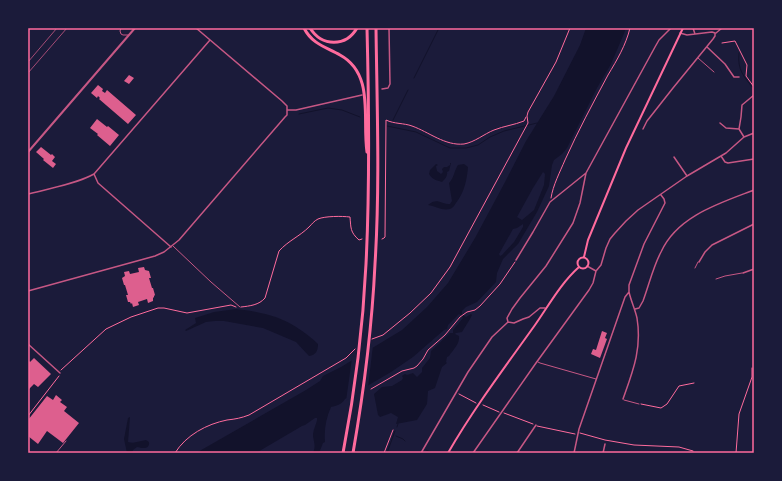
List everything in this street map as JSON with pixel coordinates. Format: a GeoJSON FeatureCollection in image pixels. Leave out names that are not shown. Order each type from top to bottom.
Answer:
{"type":"FeatureCollection","features":[{"type":"Feature","properties":{"kind":"highway"},"geometry":{"type":"LineString","coordinates":[[304,28],[315,42],[348,60],[360,77],[364,92],[365,140],[368,159]]}},
{"type":"Feature","properties":{"kind":"highway"},"geometry":{"type":"LineString","coordinates":[[310,28],[321,38],[334,42],[344,41],[349,38],[357,28]]}},
{"type":"Feature","properties":{"kind":"highway"},"geometry":{"type":"LineString","coordinates":[[344,453],[350,418],[365,282],[369,131],[367,28]]}},
{"type":"Feature","properties":{"kind":"highway"},"geometry":{"type":"LineString","coordinates":[[353,453],[360,412],[375,277],[378,131],[376,28]]}},
{"type":"Feature","properties":{"kind":"main road"},"geometry":{"type":"LineString","coordinates":[[584,258],[588,240],[597,222],[626,148],[683,28]]}},
{"type":"Feature","properties":{"kind":"main road"},"geometry":{"type":"LineString","coordinates":[[579,267],[577,264],[578,260],[580,258],[584,258]]}},
{"type":"Feature","properties":{"kind":"main road"},"geometry":{"type":"LineString","coordinates":[[448,453],[479,404],[566,280],[579,267],[582,268],[587,266],[588,261],[584,258]]}},
{"type":"Feature","properties":{"kind":"street"},"geometry":{"type":"LineString","coordinates":[[28,152],[135,28]]}},
{"type":"Feature","properties":{"kind":"street"},"geometry":{"type":"LineString","coordinates":[[28,291],[155,256],[164,252],[172,246],[286,117],[288,110],[287,106],[279,98],[196,28]]}},
{"type":"Feature","properties":{"kind":"street"},"geometry":{"type":"LineString","coordinates":[[382,90],[388,88],[390,84],[389,28]]}},
{"type":"Feature","properties":{"kind":"street"},"geometry":{"type":"LineString","coordinates":[[422,452],[468,372],[489,341],[508,322],[507,318],[512,309],[546,266],[573,223],[580,203],[586,173],[655,47],[671,28]]}},
{"type":"Feature","properties":{"kind":"street"},"geometry":{"type":"LineString","coordinates":[[693,28],[694,34]]}},
{"type":"Feature","properties":{"kind":"street"},"geometry":{"type":"LineString","coordinates":[[643,129],[647,121],[707,47],[715,36],[715,33],[722,28]]}},
{"type":"Feature","properties":{"kind":"street"},"geometry":{"type":"LineString","coordinates":[[680,33],[687,35],[712,32],[715,33]]}},
{"type":"Feature","properties":{"kind":"street"},"geometry":{"type":"LineString","coordinates":[[28,194],[78,181],[94,174],[210,40]]}},
{"type":"Feature","properties":{"kind":"street"},"geometry":{"type":"LineString","coordinates":[[707,47],[725,64],[734,77],[738,77]]}},
{"type":"Feature","properties":{"kind":"street"},"geometry":{"type":"LineString","coordinates":[[288,110],[296,110],[362,95]]}},
{"type":"Feature","properties":{"kind":"street"},"geometry":{"type":"LineString","coordinates":[[744,137],[739,129],[742,105],[754,95]]}},
{"type":"Feature","properties":{"kind":"street"},"geometry":{"type":"LineString","coordinates":[[720,123],[726,128],[739,129]]}},
{"type":"Feature","properties":{"kind":"street"},"geometry":{"type":"LineString","coordinates":[[474,453],[500,412],[589,290],[593,283],[596,271],[601,265],[606,248],[615,233],[626,220],[687,176],[726,153],[744,137],[754,133]]}},
{"type":"Feature","properties":{"kind":"street"},"geometry":{"type":"LineString","coordinates":[[721,156],[728,163],[754,159]]}},
{"type":"Feature","properties":{"kind":"street"},"geometry":{"type":"LineString","coordinates":[[674,157],[687,176]]}},
{"type":"Feature","properties":{"kind":"street"},"geometry":{"type":"LineString","coordinates":[[516,260],[534,232],[550,202],[586,173]]}},
{"type":"Feature","properties":{"kind":"street"},"geometry":{"type":"LineString","coordinates":[[94,174],[98,183],[172,246]]}},
{"type":"Feature","properties":{"kind":"street"},"geometry":{"type":"LineString","coordinates":[[635,309],[639,308],[643,301],[661,250],[680,226],[691,218],[710,208],[754,190]]}},
{"type":"Feature","properties":{"kind":"street"},"geometry":{"type":"LineString","coordinates":[[623,399],[637,356],[639,334],[635,309],[629,292],[629,285],[644,244],[665,203],[661,194]]}},
{"type":"Feature","properties":{"kind":"street"},"geometry":{"type":"LineString","coordinates":[[699,262],[705,252],[712,245],[754,224]]}},
{"type":"Feature","properties":{"kind":"street"},"geometry":{"type":"LineString","coordinates":[[587,266],[596,271]]}},
{"type":"Feature","properties":{"kind":"street"},"geometry":{"type":"LineString","coordinates":[[743,273],[754,269]]}},
{"type":"Feature","properties":{"kind":"street"},"geometry":{"type":"LineString","coordinates":[[574,453],[579,429],[625,297],[629,292]]}},
{"type":"Feature","properties":{"kind":"street"},"geometry":{"type":"LineString","coordinates":[[508,322],[514,323],[529,316],[540,308],[546,309]]}},
{"type":"Feature","properties":{"kind":"street"},"geometry":{"type":"LineString","coordinates":[[28,344],[60,373]]}},
{"type":"Feature","properties":{"kind":"street"},"geometry":{"type":"LineString","coordinates":[[517,453],[536,425]]}},
{"type":"Feature","properties":{"kind":"street"},"geometry":{"type":"LineString","coordinates":[[603,453],[605,444]]}},
{"type":"Feature","properties":{"kind":"lane"},"geometry":{"type":"LineString","coordinates":[[122,28],[120,31],[121,34],[129,35]]}},
{"type":"Feature","properties":{"kind":"lane"},"geometry":{"type":"LineString","coordinates":[[698,58],[714,72]]}},
{"type":"Feature","properties":{"kind":"lane"},"geometry":{"type":"LineString","coordinates":[[172,246],[240,307]]}},
{"type":"Feature","properties":{"kind":"lane"},"geometry":{"type":"LineString","coordinates":[[695,268],[699,262]]}},
{"type":"Feature","properties":{"kind":"lane"},"geometry":{"type":"LineString","coordinates":[[716,279],[743,273]]}},
{"type":"Feature","properties":{"kind":"lane"},"geometry":{"type":"LineString","coordinates":[[538,361],[540,363],[596,380]]}},
{"type":"Feature","properties":{"kind":"lane"},"geometry":{"type":"LineString","coordinates":[[623,399],[638,404]]}},
{"type":"Feature","properties":{"kind":"lane"},"geometry":{"type":"LineString","coordinates":[[56,453],[66,441]]}},
{"type":"Feature","properties":{"kind":"path"},"geometry":{"type":"LineString","coordinates":[[382,239],[385,237],[386,120],[392,123],[411,126],[442,140],[461,144],[471,142],[498,128],[524,121],[560,53],[570,28]]}},
{"type":"Feature","properties":{"kind":"path"},"geometry":{"type":"LineString","coordinates":[[550,202],[551,194],[570,150],[623,48],[630,28]]}},
{"type":"Feature","properties":{"kind":"path"},"geometry":{"type":"LineString","coordinates":[[722,42],[734,41],[747,65],[746,76],[754,87]]}},
{"type":"Feature","properties":{"kind":"path"},"geometry":{"type":"LineString","coordinates":[[369,341],[383,335],[410,313],[431,293],[450,267],[526,128],[529,121],[527,116]]}},
{"type":"Feature","properties":{"kind":"path"},"geometry":{"type":"LineString","coordinates":[[28,416],[60,373],[106,329],[131,317],[158,308],[187,313],[231,305],[240,307],[261,303],[265,298],[280,252],[284,246],[320,218],[337,216],[350,217],[350,230],[352,234],[359,240],[362,239]]}},
{"type":"Feature","properties":{"kind":"path"},"geometry":{"type":"LineString","coordinates":[[371,389],[402,370],[417,366],[428,350],[445,335],[460,317],[480,306],[500,284],[516,260]]}},
{"type":"Feature","properties":{"kind":"path"},"geometry":{"type":"LineString","coordinates":[[175,453],[185,440],[196,433],[214,424],[227,420],[240,419],[249,415],[346,358],[352,350],[358,347]]}},
{"type":"Feature","properties":{"kind":"path"},"geometry":{"type":"LineString","coordinates":[[736,453],[739,414],[752,377],[752,368]]}},
{"type":"Feature","properties":{"kind":"path"},"geometry":{"type":"LineString","coordinates":[[638,404],[661,408],[667,404],[679,386],[694,383]]}},
{"type":"Feature","properties":{"kind":"path"},"geometry":{"type":"LineString","coordinates":[[456,393],[476,403]]}},
{"type":"Feature","properties":{"kind":"path"},"geometry":{"type":"LineString","coordinates":[[483,405],[500,412]]}},
{"type":"Feature","properties":{"kind":"path"},"geometry":{"type":"LineString","coordinates":[[505,414],[536,425],[575,434]]}},
{"type":"Feature","properties":{"kind":"path"},"geometry":{"type":"LineString","coordinates":[[384,453],[393,430]]}},
{"type":"Feature","properties":{"kind":"path"},"geometry":{"type":"LineString","coordinates":[[578,432],[605,440],[634,445],[679,447],[693,451]]}},
{"type":"Feature","properties":{"kind":"shaded area"},"geometry":{"type":"Polygon","coordinates":[[[586,28],[626,28],[611,64],[597,88],[567,148],[554,160],[549,186],[537,212],[518,244],[503,259],[497,273],[496,282],[477,302],[466,307],[462,311],[462,314],[466,317],[471,314],[472,315],[462,332],[455,334],[459,336],[457,344],[447,357],[447,363],[442,367],[435,388],[428,391],[427,404],[417,420],[396,424],[398,417],[391,413],[380,417],[378,415],[374,394],[382,387],[392,386],[402,380],[402,376],[405,374],[407,375],[413,373],[417,377],[422,372],[422,368],[430,358],[431,351],[450,333],[453,333],[453,330],[463,318],[459,314],[448,325],[447,329],[413,357],[391,372],[345,399],[341,403],[331,407],[326,424],[325,442],[323,443],[319,453],[313,453],[315,446],[313,434],[317,420],[317,418],[315,418],[256,453],[196,453],[306,390],[320,381],[323,376],[341,367],[402,330],[427,307],[448,283],[475,238],[526,141],[554,96],[580,45],[586,28]],[[543,172],[517,217],[522,220],[534,210],[544,185],[545,174],[543,172]],[[523,224],[513,229],[499,254],[500,256],[514,242],[523,227],[523,224]]]}},
{"type":"Feature","properties":{"kind":"shaded area"},"geometry":{"type":"Polygon","coordinates":[[[451,163],[447,176],[442,182],[433,179],[429,174],[430,170],[436,164],[438,165],[436,166],[437,171],[441,174],[443,172],[442,169],[450,165],[451,163]]]}},
{"type":"Feature","properties":{"kind":"shaded area"},"geometry":{"type":"Polygon","coordinates":[[[464,164],[468,167],[466,181],[459,199],[453,207],[450,209],[444,209],[428,205],[434,201],[450,204],[452,201],[449,183],[458,165],[464,164]]]}},
{"type":"Feature","properties":{"kind":"shaded area"},"geometry":{"type":"Polygon","coordinates":[[[236,309],[260,313],[290,323],[318,344],[317,351],[315,354],[309,356],[296,342],[263,328],[224,321],[206,322],[186,331],[185,330],[196,323],[195,318],[214,312],[236,309]]]}},
{"type":"Feature","properties":{"kind":"shaded area"},"geometry":{"type":"Polygon","coordinates":[[[130,417],[128,442],[135,443],[146,440],[149,442],[149,445],[145,448],[137,447],[132,453],[127,453],[124,439],[128,418],[130,417]]]}},
{"type":"Feature","properties":{"kind":"pier"},"geometry":{"type":"Polygon","coordinates":[[[373,345],[368,388],[346,401],[352,358],[373,345]]]}},
{"type":"Feature","properties":{"kind":"building"},"geometry":{"type":"Polygon","coordinates":[[[129,75],[134,78],[129,84],[124,81],[129,75]]]}},
{"type":"Feature","properties":{"kind":"building"},"geometry":{"type":"Polygon","coordinates":[[[98,85],[103,89],[102,91],[105,93],[107,90],[136,115],[128,124],[99,99],[100,98],[98,96],[97,98],[91,93],[98,85]]]}},
{"type":"Feature","properties":{"kind":"building"},"geometry":{"type":"Polygon","coordinates":[[[97,119],[119,135],[110,146],[90,128],[97,119]]]}},
{"type":"Feature","properties":{"kind":"building"},"geometry":{"type":"Polygon","coordinates":[[[41,147],[55,157],[52,161],[56,164],[53,168],[36,152],[41,147]]]}},
{"type":"Feature","properties":{"kind":"building"},"geometry":{"type":"Polygon","coordinates":[[[144,267],[145,270],[149,271],[151,278],[149,278],[155,295],[153,301],[148,303],[147,299],[138,302],[139,305],[133,307],[132,303],[131,304],[128,302],[126,295],[128,295],[122,278],[125,276],[124,272],[129,271],[130,274],[139,272],[138,268],[144,267]]]}},
{"type":"Feature","properties":{"kind":"building"},"geometry":{"type":"Polygon","coordinates":[[[602,331],[607,333],[605,338],[607,339],[600,358],[591,354],[593,349],[596,350],[602,331]]]}},
{"type":"Feature","properties":{"kind":"building"},"geometry":{"type":"Polygon","coordinates":[[[34,358],[51,374],[38,387],[34,384],[28,390],[28,360],[30,362],[34,358]]]}},
{"type":"Feature","properties":{"kind":"building"},"geometry":{"type":"Polygon","coordinates":[[[56,395],[62,400],[60,402],[67,407],[64,411],[79,423],[63,443],[47,431],[38,444],[28,436],[28,420],[47,396],[53,400],[56,395]]]}},
{"type":"Feature","properties":{"kind":"waterway"},"geometry":{"type":"LineString","coordinates":[[414,78],[439,28]]}},
{"type":"Feature","properties":{"kind":"waterway"},"geometry":{"type":"LineString","coordinates":[[739,53],[740,69],[744,77],[754,89]]}},
{"type":"Feature","properties":{"kind":"waterway"},"geometry":{"type":"LineString","coordinates":[[393,120],[408,90]]}},
{"type":"Feature","properties":{"kind":"waterway"},"geometry":{"type":"LineString","coordinates":[[299,114],[328,108],[342,110],[360,117]]}},
{"type":"Feature","properties":{"kind":"waterway"},"geometry":{"type":"LineString","coordinates":[[387,126],[416,132],[450,148],[466,148],[478,145],[490,137],[504,131],[537,123]]}},
{"type":"Feature","properties":{"kind":"waterway"},"geometry":{"type":"LineString","coordinates":[[387,453],[395,431]]}},
{"type":"Feature","properties":{"kind":"waterway"},"geometry":{"type":"LineString","coordinates":[[396,436],[405,441]]}},
{"type":"Feature","properties":{"kind":"waterway"},"geometry":{"type":"LineString","coordinates":[[426,450],[433,453]]}},
{"type":"Feature","properties":{"kind":"railway"},"geometry":{"type":"LineString","coordinates":[[28,62],[57,28]]}},
{"type":"Feature","properties":{"kind":"railway"},"geometry":{"type":"LineString","coordinates":[[28,73],[67,28]]}}]}
